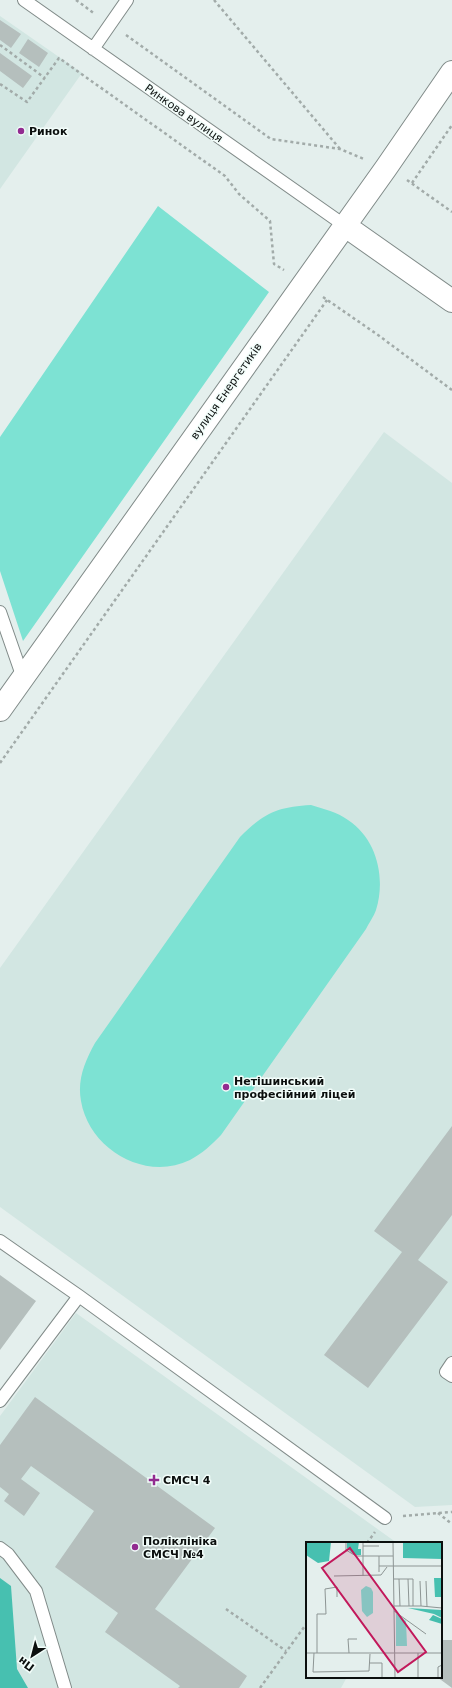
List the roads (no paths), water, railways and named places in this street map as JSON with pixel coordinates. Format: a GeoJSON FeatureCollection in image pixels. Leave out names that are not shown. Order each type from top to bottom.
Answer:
{"type":"FeatureCollection","features":[{"type":"Feature","properties":{"kind":"main road","name":"вулиця Енергетиків"},"geometry":{"type":"LineString","coordinates":[[0,710],[386,168],[452,72]]}},
{"type":"Feature","properties":{"kind":"main road"},"geometry":{"type":"LineString","coordinates":[[344,225],[452,301]]}},
{"type":"Feature","properties":{"kind":"lane","name":"Ринкова вулиця"},"geometry":{"type":"LineString","coordinates":[[24,0],[344,225]]}},
{"type":"Feature","properties":{"kind":"lane"},"geometry":{"type":"LineString","coordinates":[[93,48],[109,23],[127,0]]}},
{"type":"Feature","properties":{"kind":"lane"},"geometry":{"type":"LineString","coordinates":[[0,612],[23,678]]}},
{"type":"Feature","properties":{"kind":"lane"},"geometry":{"type":"LineString","coordinates":[[0,1241],[385,1518]]}},
{"type":"Feature","properties":{"kind":"lane"},"geometry":{"type":"LineString","coordinates":[[0,1401],[78,1296]]}},
{"type":"Feature","properties":{"kind":"lane"},"geometry":{"type":"LineString","coordinates":[[452,1363],[446,1372],[452,1376]]}},
{"type":"Feature","properties":{"kind":"lane"},"geometry":{"type":"LineString","coordinates":[[0,1548],[8,1554],[36,1591],[65,1688]]}},
{"type":"Feature","properties":{"kind":"place","name":"Ринок"},"geometry":{"type":"Point","coordinates":[21,131]}},
{"type":"Feature","properties":{"kind":"place","name":"Нетішинський професійний ліцей"},"geometry":{"type":"Point","coordinates":[226,1087]}},
{"type":"Feature","properties":{"kind":"place","name":"СМСЧ 4"},"geometry":{"type":"Point","coordinates":[154,1480]}},
{"type":"Feature","properties":{"kind":"place","name":"Поліклініка СМСЧ №4"},"geometry":{"type":"Point","coordinates":[135,1547]}}]}
